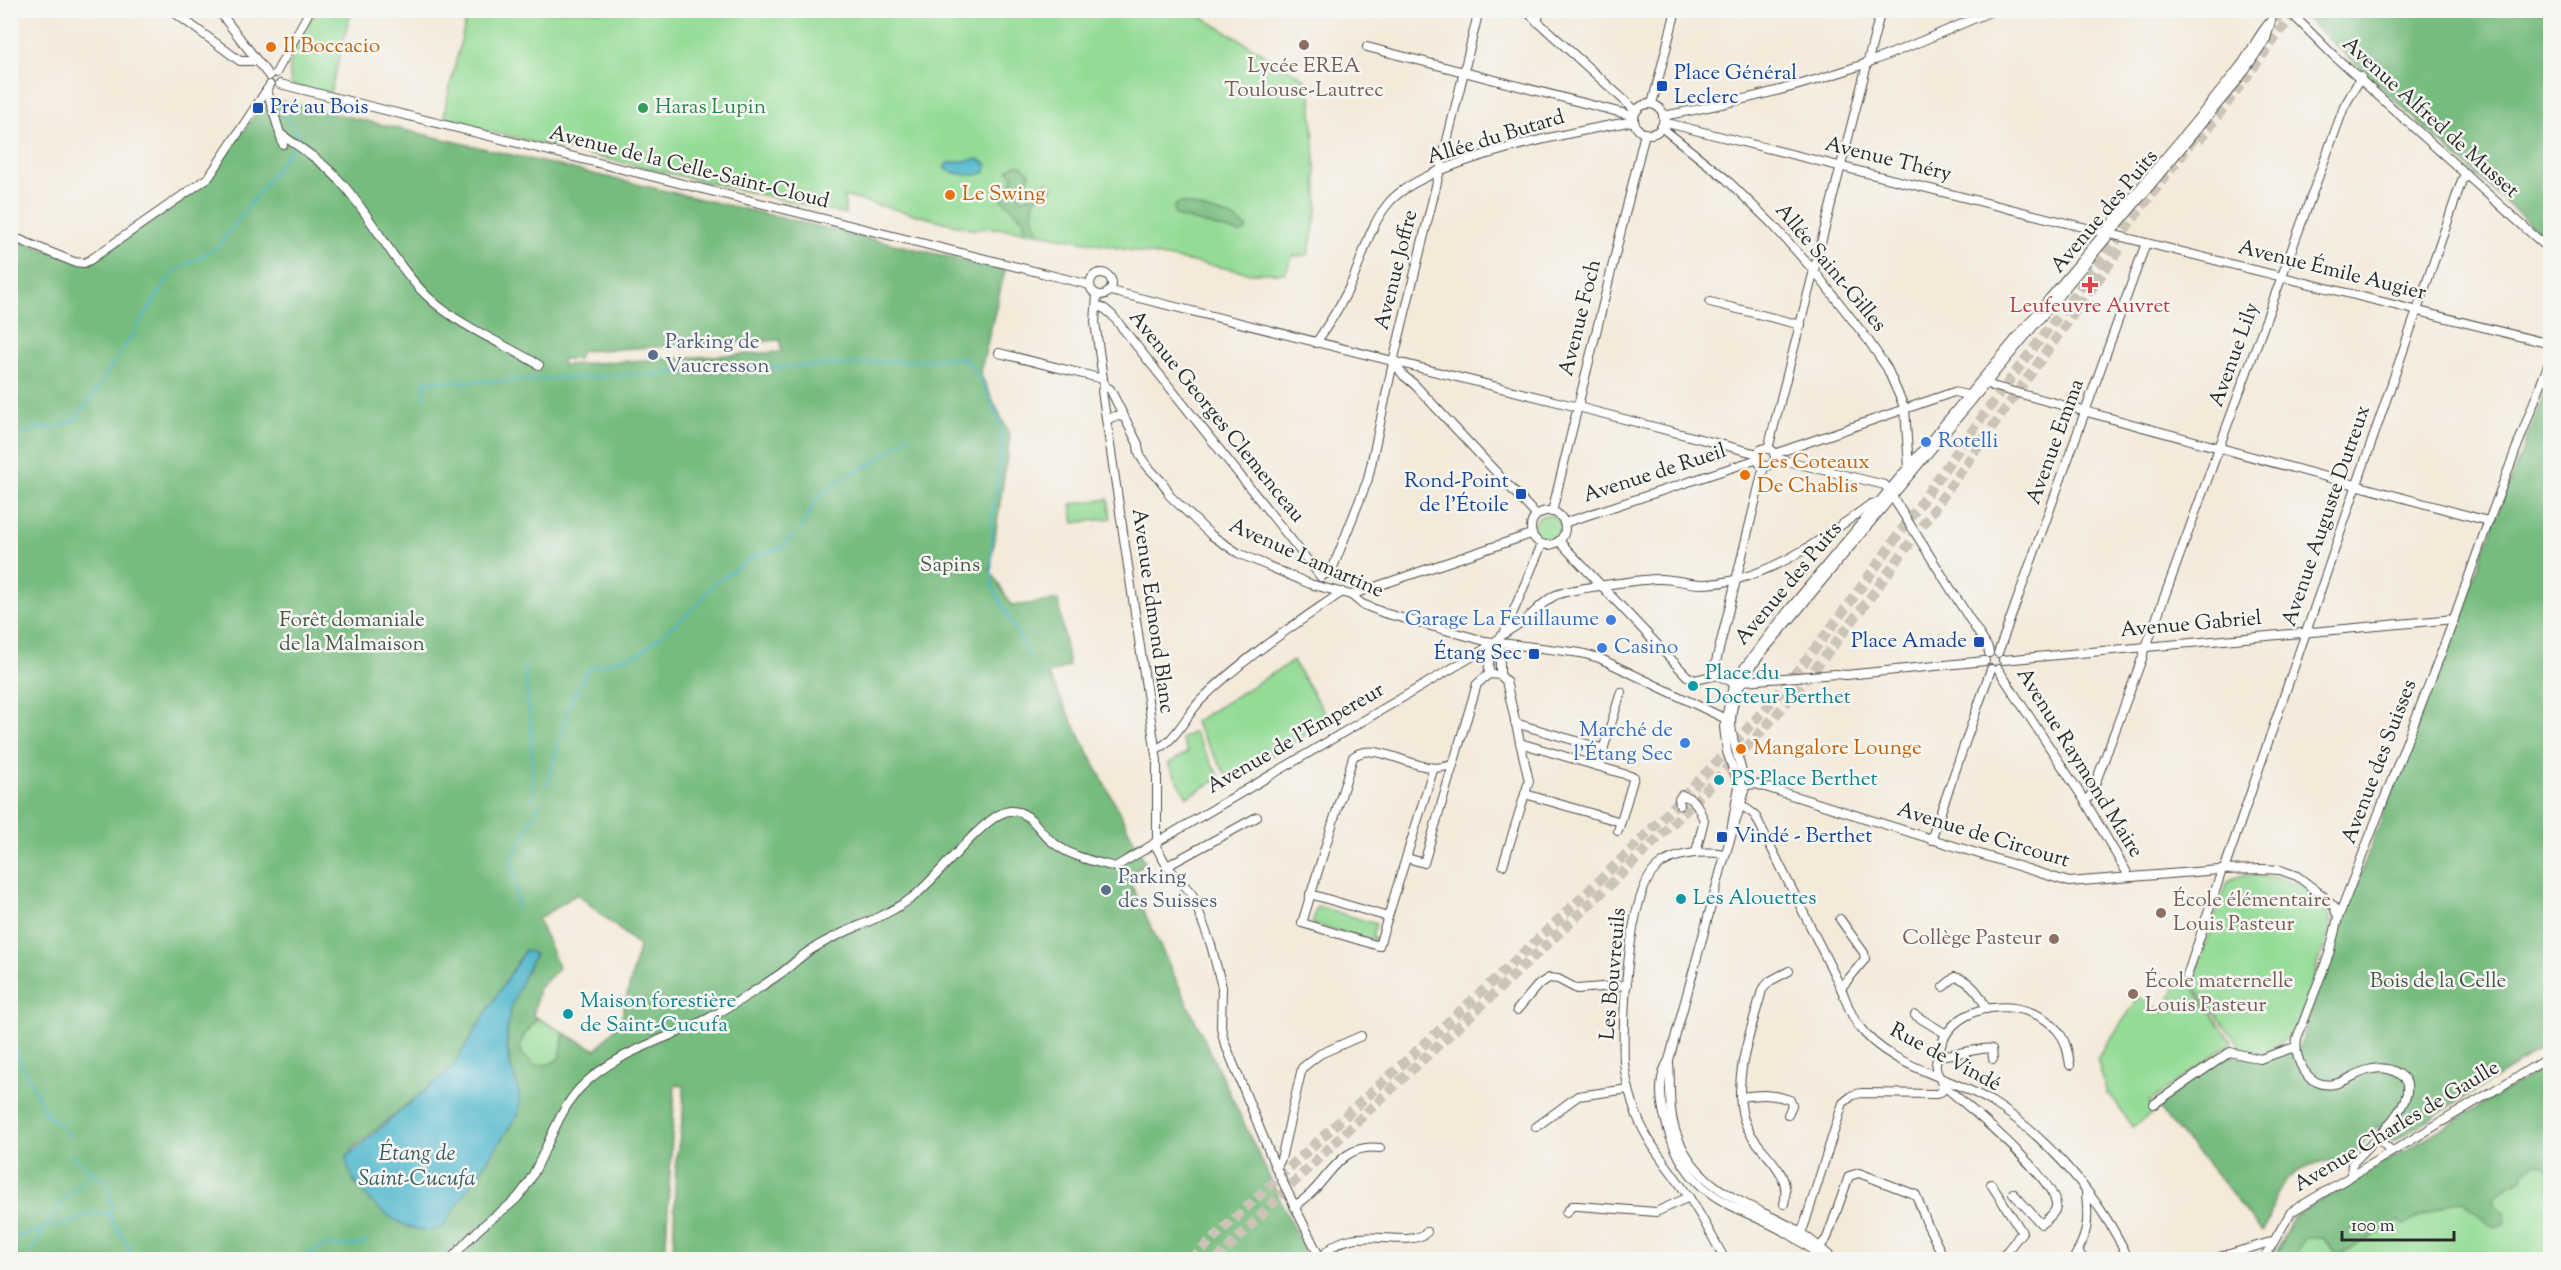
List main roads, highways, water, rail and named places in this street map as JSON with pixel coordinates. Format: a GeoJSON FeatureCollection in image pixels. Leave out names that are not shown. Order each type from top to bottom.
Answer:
{"type":"FeatureCollection","features":[{"type":"Feature","properties":{"kind":"water"},"geometry":{"type":"Polygon","coordinates":[[[978,159],[987,164],[985,173],[964,175],[944,168],[947,163],[978,159]]]}},
{"type":"Feature","properties":{"kind":"water","name":"Étang de Saint-Cucufa"},"geometry":{"type":"Polygon","coordinates":[[[525,950],[535,954],[517,991],[507,1029],[508,1056],[520,1098],[518,1115],[443,1227],[429,1231],[398,1222],[382,1212],[357,1185],[349,1171],[346,1157],[452,1068],[525,950]]]}},
{"type":"Feature","properties":{"kind":"waterway"},"geometry":{"type":"LineString","coordinates":[[10,446],[14,439],[38,427],[53,429],[74,420],[92,397],[173,272],[218,247],[298,140],[298,135],[283,111]]}},
{"type":"Feature","properties":{"kind":"waterway"},"geometry":{"type":"LineString","coordinates":[[507,381],[963,358],[975,369],[1000,420],[1002,445],[992,522],[992,585],[1030,658]]}},
{"type":"Feature","properties":{"kind":"waterway"},"geometry":{"type":"LineString","coordinates":[[425,398],[424,382],[503,381]]}},
{"type":"Feature","properties":{"kind":"waterway"},"geometry":{"type":"LineString","coordinates":[[800,531],[816,499],[840,480],[877,461],[909,436]]}},
{"type":"Feature","properties":{"kind":"waterway"},"geometry":{"type":"LineString","coordinates":[[547,785],[568,708],[588,669],[640,653],[697,606],[710,587],[754,556],[779,549],[793,536]]}},
{"type":"Feature","properties":{"kind":"waterway"},"geometry":{"type":"LineString","coordinates":[[524,668],[531,723],[533,799]]}},
{"type":"Feature","properties":{"kind":"waterway"},"geometry":{"type":"LineString","coordinates":[[536,810],[540,804]]}},
{"type":"Feature","properties":{"kind":"waterway"},"geometry":{"type":"LineString","coordinates":[[514,880],[513,857],[535,813]]}},
{"type":"Feature","properties":{"kind":"waterway"},"geometry":{"type":"LineString","coordinates":[[516,885],[517,909]]}},
{"type":"Feature","properties":{"kind":"waterway"},"geometry":{"type":"LineString","coordinates":[[10,1041],[47,1114],[68,1132],[69,1139]]}},
{"type":"Feature","properties":{"kind":"waterway"},"geometry":{"type":"LineString","coordinates":[[70,1156],[108,1182]]}},
{"type":"Feature","properties":{"kind":"waterway"},"geometry":{"type":"LineString","coordinates":[[29,1260],[41,1234],[56,1211],[94,1172]]}},
{"type":"Feature","properties":{"kind":"waterway"},"geometry":{"type":"LineString","coordinates":[[109,1191],[112,1208],[108,1213],[136,1260]]}},
{"type":"Feature","properties":{"kind":"waterway"},"geometry":{"type":"LineString","coordinates":[[51,1227],[70,1223],[92,1212],[99,1215],[107,1213]]}},
{"type":"Feature","properties":{"kind":"waterway"},"geometry":{"type":"LineString","coordinates":[[15,1237],[45,1229]]}},
{"type":"Feature","properties":{"kind":"waterway"},"geometry":{"type":"LineString","coordinates":[[310,1260],[311,1252],[318,1248],[354,1246],[367,1241]]}},
{"type":"Feature","properties":{"kind":"tunnel"},"geometry":{"type":"LineString","coordinates":[[2267,33],[2282,10]]}},
{"type":"Feature","properties":{"kind":"tunnel"},"geometry":{"type":"LineString","coordinates":[[2199,141],[2296,10]]}},
{"type":"Feature","properties":{"kind":"tunnel"},"geometry":{"type":"LineString","coordinates":[[1191,1260],[1545,933],[1682,798],[1748,728],[1806,660],[2051,325],[2199,132]]}},
{"type":"Feature","properties":{"kind":"tunnel"},"geometry":{"type":"LineString","coordinates":[[1217,1260],[1351,1127],[1626,869],[1758,735],[1812,673],[1862,608],[2122,246]]}},
{"type":"Feature","properties":{"kind":"place","name":"Lycée EREA Toulouse-Lautrec"},"geometry":{"type":"Point","coordinates":[1304,45]}},
{"type":"Feature","properties":{"kind":"place","name":"Il Boccacio"},"geometry":{"type":"Point","coordinates":[271,47]}},
{"type":"Feature","properties":{"kind":"place","name":"Place Général Leclerc"},"geometry":{"type":"Point","coordinates":[1662,86]}},
{"type":"Feature","properties":{"kind":"place","name":"Pré au Bois"},"geometry":{"type":"Point","coordinates":[258,108]}},
{"type":"Feature","properties":{"kind":"place","name":"Haras Lupin"},"geometry":{"type":"Point","coordinates":[643,108]}},
{"type":"Feature","properties":{"kind":"place","name":"Le Swing"},"geometry":{"type":"Point","coordinates":[950,195]}},
{"type":"Feature","properties":{"kind":"place","name":"Leufeuvre Auvret"},"geometry":{"type":"Point","coordinates":[2090,285]}},
{"type":"Feature","properties":{"kind":"place","name":"Parking de Vaucresson"},"geometry":{"type":"Point","coordinates":[653,355]}},
{"type":"Feature","properties":{"kind":"place","name":"Rotelli"},"geometry":{"type":"Point","coordinates":[1926,442]}},
{"type":"Feature","properties":{"kind":"place","name":"Les Coteaux De Chablis"},"geometry":{"type":"Point","coordinates":[1745,475]}},
{"type":"Feature","properties":{"kind":"place","name":"Rond-Point de l'Étoile"},"geometry":{"type":"Point","coordinates":[1521,494]}},
{"type":"Feature","properties":{"kind":"place","name":"Garage La Feuillaume"},"geometry":{"type":"Point","coordinates":[1611,620]}},
{"type":"Feature","properties":{"kind":"place","name":"Place Amade"},"geometry":{"type":"Point","coordinates":[1979,642]}},
{"type":"Feature","properties":{"kind":"place","name":"Casino"},"geometry":{"type":"Point","coordinates":[1602,648]}},
{"type":"Feature","properties":{"kind":"place","name":"Étang Sec"},"geometry":{"type":"Point","coordinates":[1534,654]}},
{"type":"Feature","properties":{"kind":"place","name":"Place du Docteur Berthet"},"geometry":{"type":"Point","coordinates":[1693,686]}},
{"type":"Feature","properties":{"kind":"place","name":"Marché de l’Étang Sec"},"geometry":{"type":"Point","coordinates":[1685,743]}},
{"type":"Feature","properties":{"kind":"place","name":"Mangalore Lounge"},"geometry":{"type":"Point","coordinates":[1741,749]}},
{"type":"Feature","properties":{"kind":"place","name":"PS Place Berthet"},"geometry":{"type":"Point","coordinates":[1719,780]}},
{"type":"Feature","properties":{"kind":"place","name":"Vindé - Berthet"},"geometry":{"type":"Point","coordinates":[1722,837]}},
{"type":"Feature","properties":{"kind":"place","name":"Parking des Suisses"},"geometry":{"type":"Point","coordinates":[1106,890]}},
{"type":"Feature","properties":{"kind":"place","name":"Les Alouettes"},"geometry":{"type":"Point","coordinates":[1681,899]}},
{"type":"Feature","properties":{"kind":"place","name":"École élémentaire Louis Pasteur"},"geometry":{"type":"Point","coordinates":[2161,913]}},
{"type":"Feature","properties":{"kind":"place","name":"Collège Pasteur"},"geometry":{"type":"Point","coordinates":[2054,939]}},
{"type":"Feature","properties":{"kind":"place","name":"École maternelle Louis Pasteur"},"geometry":{"type":"Point","coordinates":[2133,994]}},
{"type":"Feature","properties":{"kind":"place","name":"Maison forestière de Saint-Cucufa"},"geometry":{"type":"Point","coordinates":[568,1014]}},
{"type":"Feature","properties":{"kind":"park label","name":"Sapins"},"geometry":{"type":"Point","coordinates":[950,566]}},
{"type":"Feature","properties":{"kind":"park label","name":"Forêt domaniale de la Malmaison"},"geometry":{"type":"Point","coordinates":[352,633]}},
{"type":"Feature","properties":{"kind":"park label","name":"Bois de la Celle"},"geometry":{"type":"Point","coordinates":[2438,982]}}]}
